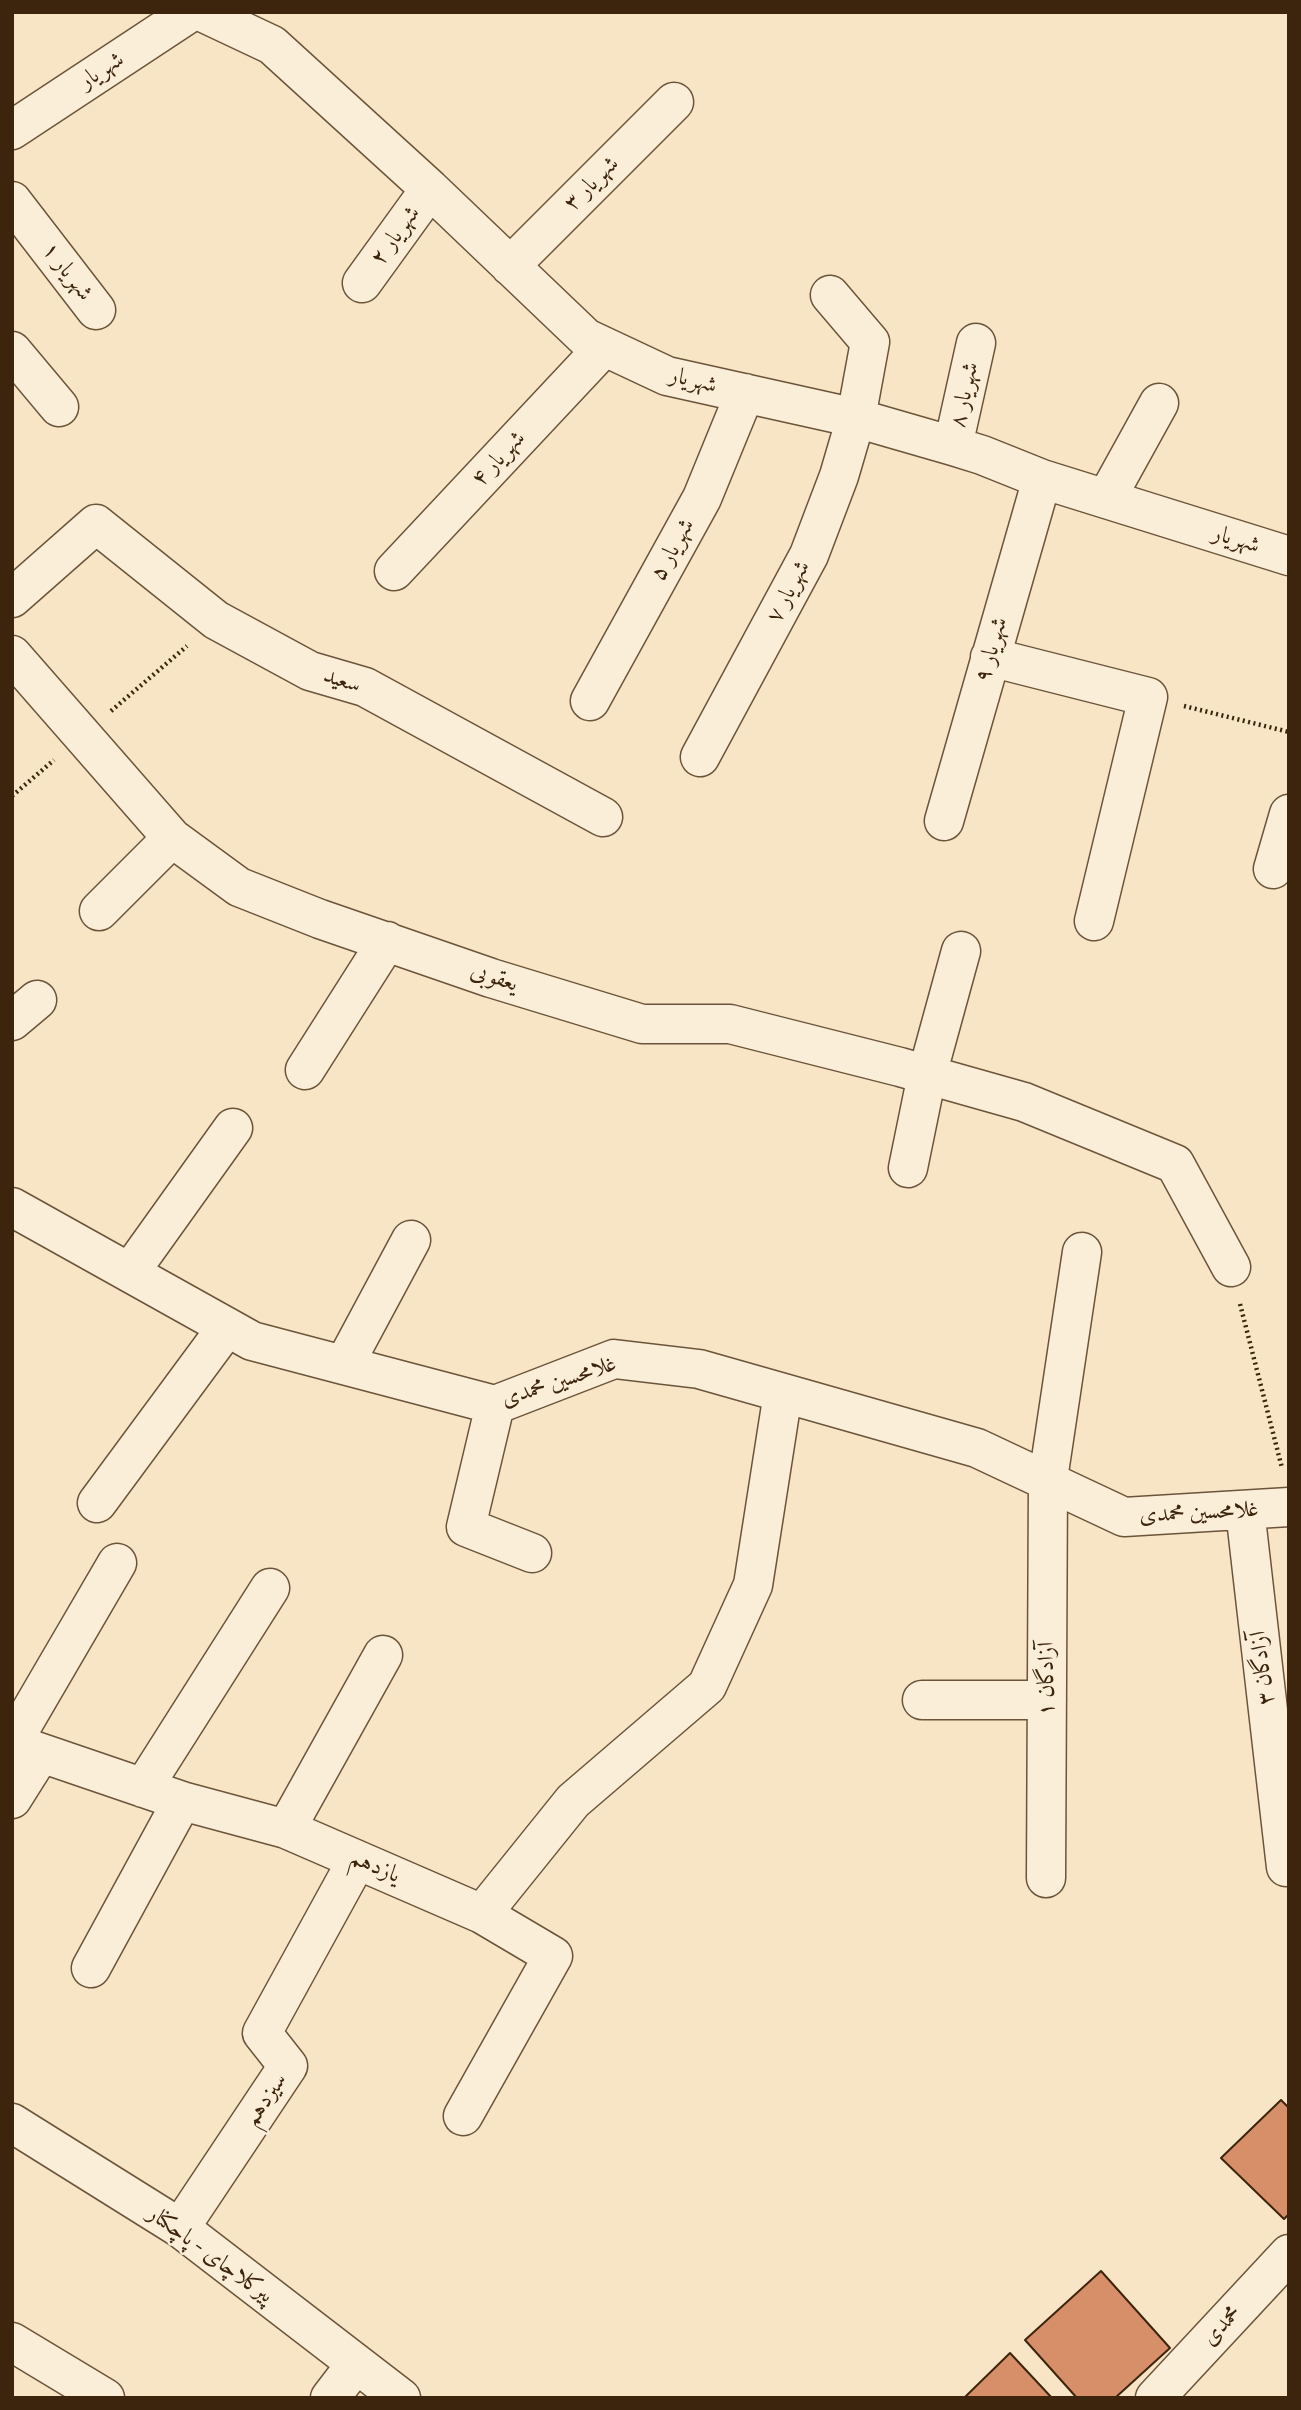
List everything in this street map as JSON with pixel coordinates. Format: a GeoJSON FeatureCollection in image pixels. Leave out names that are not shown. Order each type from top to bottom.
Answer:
{"type":"FeatureCollection","features":[{"type":"Feature","properties":{"kind":"street","name":"شهریار"},"geometry":{"type":"LineString","coordinates":[[12,130],[191,12]]}},
{"type":"Feature","properties":{"kind":"street","name":"شهریار"},"geometry":{"type":"LineString","coordinates":[[202,12],[272,45],[430,189],[586,338],[667,376],[856,418],[953,446],[1042,479],[1289,556]]}},
{"type":"Feature","properties":{"kind":"street","name":"شهریار ۳"},"geometry":{"type":"LineString","coordinates":[[510,266],[674,102]]}},
{"type":"Feature","properties":{"kind":"street","name":"شهریار ۲"},"geometry":{"type":"LineString","coordinates":[[362,283],[430,189]]}},
{"type":"Feature","properties":{"kind":"street","name":"شهریار ۱"},"geometry":{"type":"LineString","coordinates":[[12,201],[96,310]]}},
{"type":"Feature","properties":{"kind":"street","name":"شهریار ۷"},"geometry":{"type":"LineString","coordinates":[[700,757],[809,555],[839,476],[856,418],[870,342],[830,295]]}},
{"type":"Feature","properties":{"kind":"street","name":"شهریار ۸"},"geometry":{"type":"LineString","coordinates":[[953,446],[976,343]]}},
{"type":"Feature","properties":{"kind":"street","name":"شهریار ۴"},"geometry":{"type":"LineString","coordinates":[[394,571],[604,347]]}},
{"type":"Feature","properties":{"kind":"street"},"geometry":{"type":"LineString","coordinates":[[12,351],[59,407]]}},
{"type":"Feature","properties":{"kind":"street","name":"شهریار ۵"},"geometry":{"type":"LineString","coordinates":[[590,701],[702,498],[745,393]]}},
{"type":"Feature","properties":{"kind":"street"},"geometry":{"type":"LineString","coordinates":[[1106,499],[1159,403]]}},
{"type":"Feature","properties":{"kind":"street","name":"شهریار ۹"},"geometry":{"type":"LineString","coordinates":[[944,821],[1042,479]]}},
{"type":"Feature","properties":{"kind":"street","name":"سعید"},"geometry":{"type":"LineString","coordinates":[[12,598],[96,524],[216,620],[310,671],[365,687],[603,817]]}},
{"type":"Feature","properties":{"kind":"street","name":"یعقوبی"},"geometry":{"type":"LineString","coordinates":[[12,654],[172,838],[239,887],[320,919],[491,978],[642,1024],[730,1024],[1024,1102],[1175,1164],[1231,1266]]}},
{"type":"Feature","properties":{"kind":"street"},"geometry":{"type":"LineString","coordinates":[[990,657],[1148,697],[1094,921]]}},
{"type":"Feature","properties":{"kind":"street"},"geometry":{"type":"LineString","coordinates":[[1273,869],[1289,814]]}},
{"type":"Feature","properties":{"kind":"street"},"geometry":{"type":"LineString","coordinates":[[99,911],[172,838]]}},
{"type":"Feature","properties":{"kind":"street"},"geometry":{"type":"LineString","coordinates":[[306,1070],[387,941]]}},
{"type":"Feature","properties":{"kind":"street"},"geometry":{"type":"LineString","coordinates":[[908,1168],[927,1075],[961,951]]}},
{"type":"Feature","properties":{"kind":"street"},"geometry":{"type":"LineString","coordinates":[[130,1272],[233,1128]]}},
{"type":"Feature","properties":{"kind":"street","name":"غلامحسین محمدی"},"geometry":{"type":"LineString","coordinates":[[18,1223],[130,1272],[252,1341],[495,1405],[614,1359],[699,1369],[977,1448],[1048,1479],[1124,1517],[1289,1507]]}},
{"type":"Feature","properties":{"kind":"street"},"geometry":{"type":"LineString","coordinates":[[344,1365],[411,1240]]}},
{"type":"Feature","properties":{"kind":"street","name":"آزادگان ۱"},"geometry":{"type":"LineString","coordinates":[[1046,1878],[1048,1479],[1082,1252]]}},
{"type":"Feature","properties":{"kind":"street"},"geometry":{"type":"LineString","coordinates":[[97,1503],[227,1327]]}},
{"type":"Feature","properties":{"kind":"street"},"geometry":{"type":"LineString","coordinates":[[482,1914],[573,1801],[707,1686],[753,1586],[783,1393]]}},
{"type":"Feature","properties":{"kind":"street"},"geometry":{"type":"LineString","coordinates":[[495,1405],[466,1527],[532,1553]]}},
{"type":"Feature","properties":{"kind":"street","name":"آزادگان ۳"},"geometry":{"type":"LineString","coordinates":[[1245,1510],[1286,1867]]}},
{"type":"Feature","properties":{"kind":"street"},"geometry":{"type":"LineString","coordinates":[[12,1799],[22,1746],[117,1563]]}},
{"type":"Feature","properties":{"kind":"street"},"geometry":{"type":"LineString","coordinates":[[143,1788],[270,1588]]}},
{"type":"Feature","properties":{"kind":"street"},"geometry":{"type":"LineString","coordinates":[[286,1829],[383,1655]]}},
{"type":"Feature","properties":{"kind":"street"},"geometry":{"type":"LineString","coordinates":[[922,1700],[1047,1699]]}},
{"type":"Feature","properties":{"kind":"street","name":"یازدهم"},"geometry":{"type":"LineString","coordinates":[[22,1746],[182,1801],[286,1829],[482,1914],[553,1956],[463,2116]]}},
{"type":"Feature","properties":{"kind":"street"},"geometry":{"type":"LineString","coordinates":[[92,1968],[182,1801]]}},
{"type":"Feature","properties":{"kind":"street","name":"سیزدهم"},"geometry":{"type":"LineString","coordinates":[[180,2228],[288,2066],[262,2033],[357,1860]]}},
{"type":"Feature","properties":{"kind":"street","name":"پیرکلاچای - پاچکنار"},"geometry":{"type":"LineString","coordinates":[[12,2123],[180,2228],[401,2398]]}},
{"type":"Feature","properties":{"kind":"street","name":"محمدی"},"geometry":{"type":"LineString","coordinates":[[1155,2398],[1289,2255]]}},
{"type":"Feature","properties":{"kind":"street"},"geometry":{"type":"LineString","coordinates":[[12,2342],[105,2398]]}},
{"type":"Feature","properties":{"kind":"street"},"geometry":{"type":"LineString","coordinates":[[330,2398],[356,2364]]}},
{"type":"Feature","properties":{"kind":"path"},"geometry":{"type":"LineString","coordinates":[[1148,697],[1289,732]]}},
{"type":"Feature","properties":{"kind":"path"},"geometry":{"type":"LineString","coordinates":[[1231,1266],[1282,1469]]}},
{"type":"Feature","properties":{"kind":"building"},"geometry":{"type":"Polygon","coordinates":[[[1281,2100],[1289,2108],[1289,2214],[1284,2219],[1221,2158],[1281,2100]]]}},
{"type":"Feature","properties":{"kind":"building"},"geometry":{"type":"Polygon","coordinates":[[[1101,2271],[1170,2348],[1115,2398],[1077,2398],[1025,2340],[1101,2271]]]}},
{"type":"Feature","properties":{"kind":"building"},"geometry":{"type":"Polygon","coordinates":[[[1010,2353],[1052,2398],[965,2397],[1010,2353]]]}}]}
